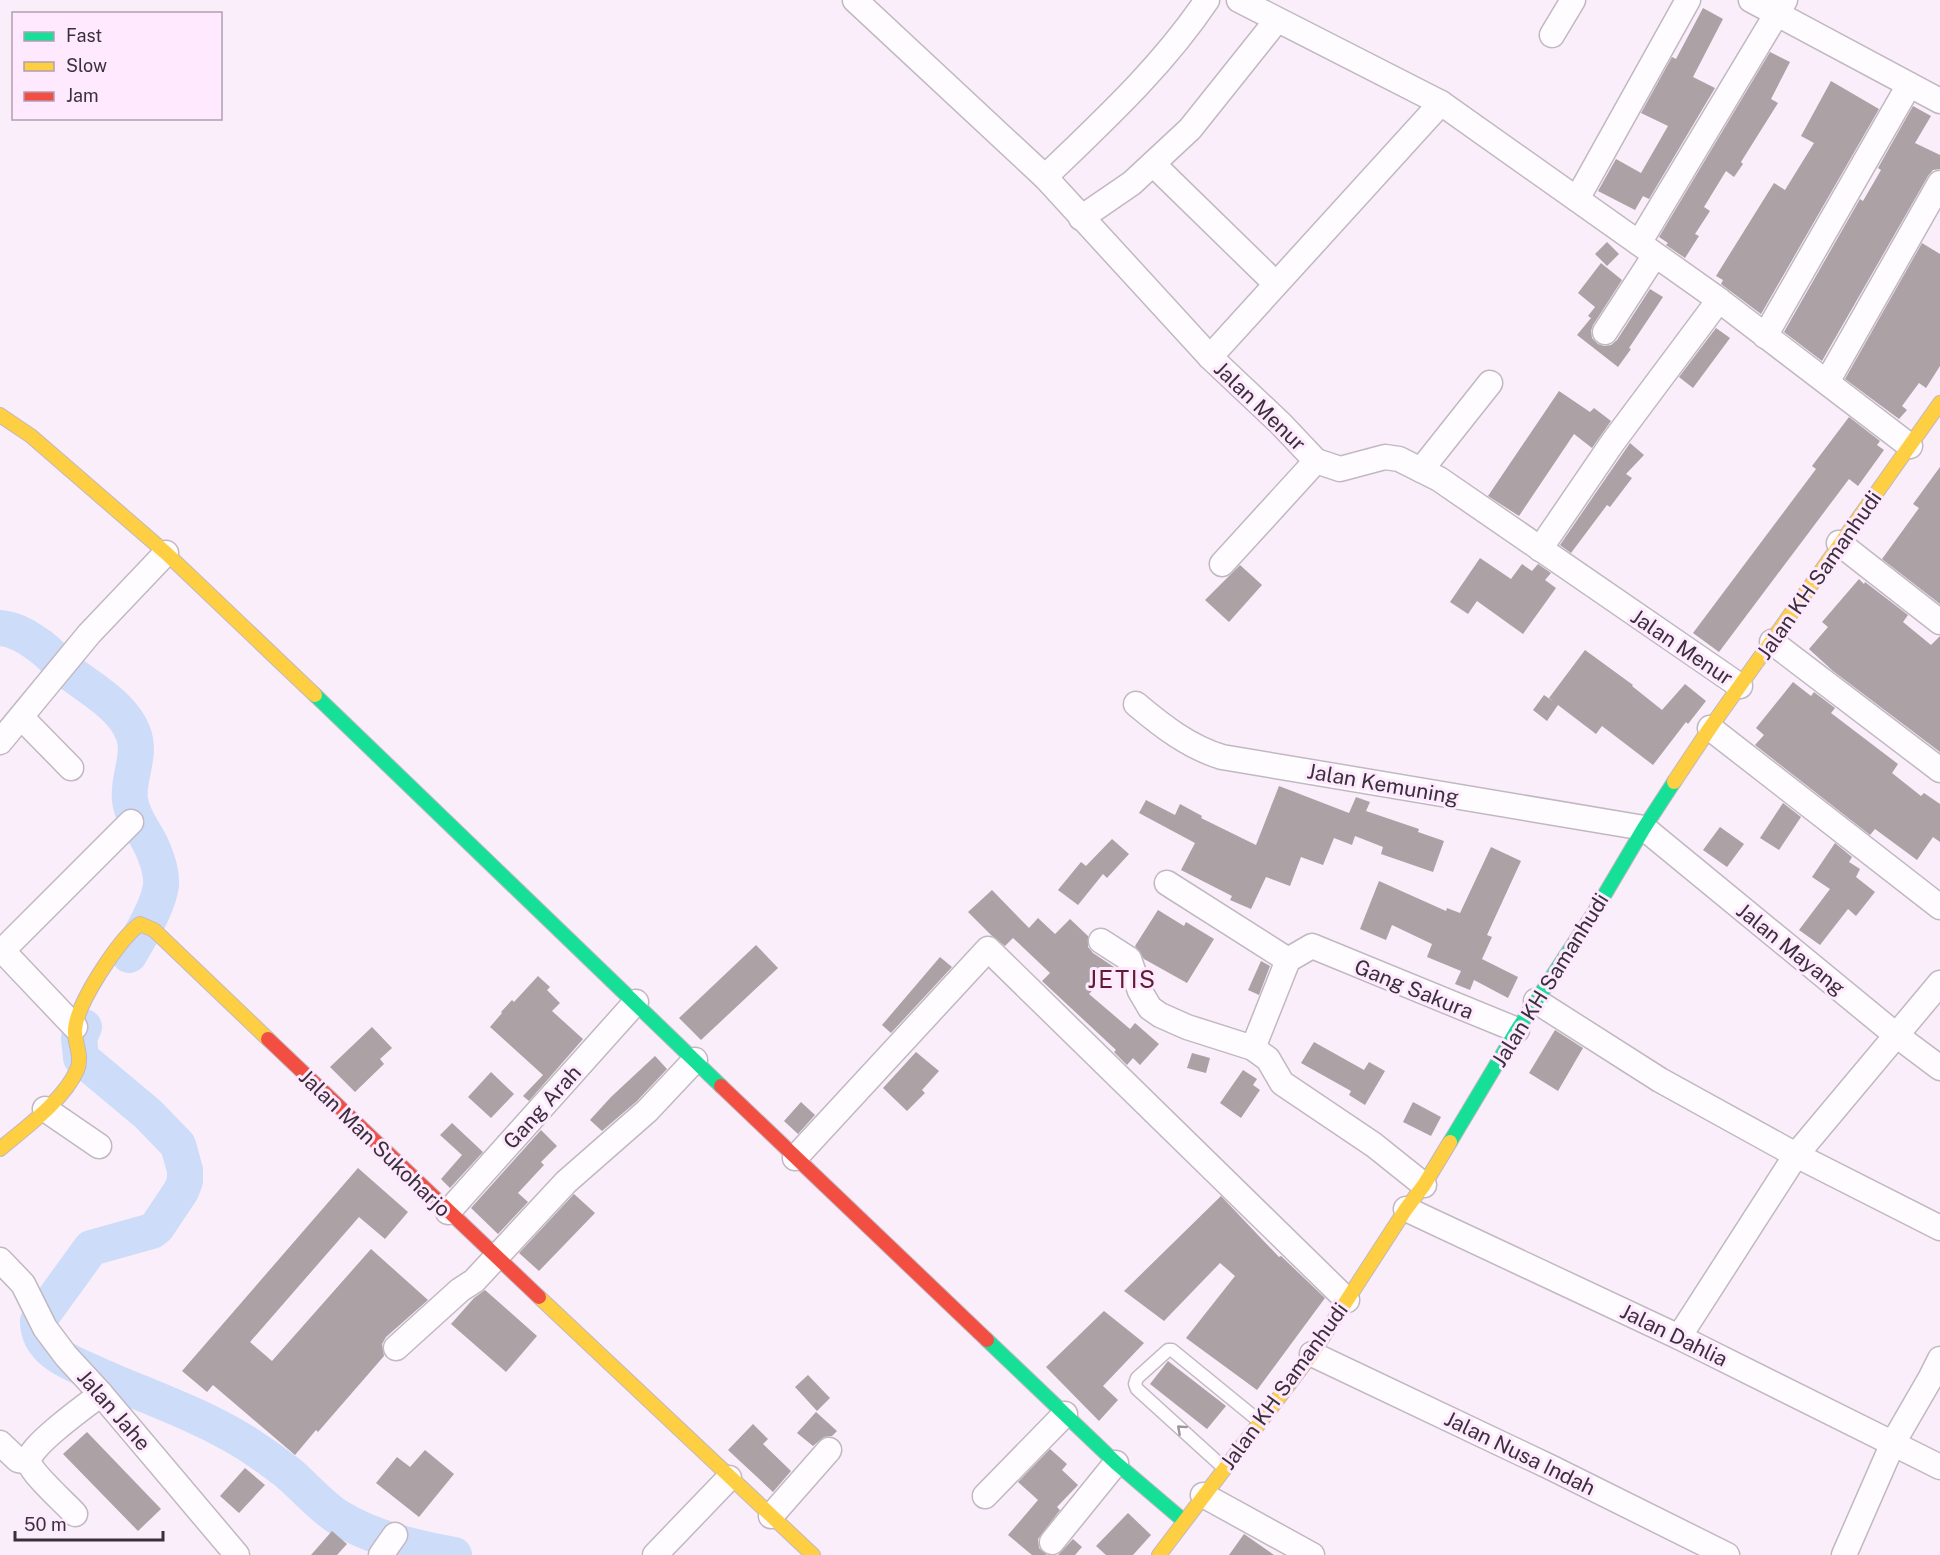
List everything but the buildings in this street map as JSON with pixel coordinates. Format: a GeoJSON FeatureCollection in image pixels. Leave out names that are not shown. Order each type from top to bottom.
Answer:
{"type":"FeatureCollection","features":[{"type":"Feature","properties":{"kind":"street","name":"Jalan Menur"},"geometry":{"type":"LineString","coordinates":[[855,0],[1045,177],[1210,357],[1281,424],[1316,461],[1340,469],[1385,457],[1399,459],[1439,479],[1740,686]]}},
{"type":"Feature","properties":{"kind":"street"},"geometry":{"type":"LineString","coordinates":[[1045,177],[1131,93],[1162,59],[1207,0]]}},
{"type":"Feature","properties":{"kind":"street"},"geometry":{"type":"LineString","coordinates":[[1239,0],[1441,104],[1719,300],[1910,446]]}},
{"type":"Feature","properties":{"kind":"street"},"geometry":{"type":"LineString","coordinates":[[1552,35],[1573,0]]}},
{"type":"Feature","properties":{"kind":"street"},"geometry":{"type":"LineString","coordinates":[[1577,199],[1688,0]]}},
{"type":"Feature","properties":{"kind":"street"},"geometry":{"type":"LineString","coordinates":[[1752,0],[1781,7],[1940,101]]}},
{"type":"Feature","properties":{"kind":"street"},"geometry":{"type":"LineString","coordinates":[[1605,332],[1647,249],[1781,7]]}},
{"type":"Feature","properties":{"kind":"street"},"geometry":{"type":"LineString","coordinates":[[1081,218],[1132,183],[1190,129],[1277,20]]}},
{"type":"Feature","properties":{"kind":"street"},"geometry":{"type":"LineString","coordinates":[[1765,336],[1910,85]]}},
{"type":"Feature","properties":{"kind":"street"},"geometry":{"type":"LineString","coordinates":[[1210,357],[1441,104]]}},
{"type":"Feature","properties":{"kind":"street"},"geometry":{"type":"LineString","coordinates":[[1153,164],[1276,284]]}},
{"type":"Feature","properties":{"kind":"street"},"geometry":{"type":"LineString","coordinates":[[1827,382],[1940,183]]}},
{"type":"Feature","properties":{"kind":"street"},"geometry":{"type":"LineString","coordinates":[[1540,549],[1613,442],[1719,300]]}},
{"type":"Feature","properties":{"kind":"street"},"geometry":{"type":"LineString","coordinates":[[1421,470],[1491,383]]}},
{"type":"Feature","properties":{"kind":"street","name":"Jalan KH Samanhudi"},"geometry":{"type":"LineString","coordinates":[[1159,1555],[1312,1354],[1424,1185],[1517,1030],[1592,916],[1644,828],[1710,728],[1940,403]]}},
{"type":"Feature","properties":{"kind":"street"},"geometry":{"type":"LineString","coordinates":[[0,415],[32,436],[166,553],[636,1002],[795,1158],[1116,1463],[1184,1521]]}},
{"type":"Feature","properties":{"kind":"street"},"geometry":{"type":"LineString","coordinates":[[1222,564],[1316,461]]}},
{"type":"Feature","properties":{"kind":"street"},"geometry":{"type":"LineString","coordinates":[[1839,543],[1940,622]]}},
{"type":"Feature","properties":{"kind":"street"},"geometry":{"type":"LineString","coordinates":[[0,742],[89,634],[166,553]]}},
{"type":"Feature","properties":{"kind":"street"},"geometry":{"type":"LineString","coordinates":[[1772,642],[1940,770]]}},
{"type":"Feature","properties":{"kind":"street","name":"Jalan Kemuning"},"geometry":{"type":"LineString","coordinates":[[1136,704],[1163,727],[1208,753],[1222,757],[1644,828]]}},
{"type":"Feature","properties":{"kind":"street"},"geometry":{"type":"LineString","coordinates":[[21,717],[71,768]]}},
{"type":"Feature","properties":{"kind":"street"},"geometry":{"type":"LineString","coordinates":[[1710,728],[1940,907]]}},
{"type":"Feature","properties":{"kind":"street"},"geometry":{"type":"LineString","coordinates":[[0,1149],[45,1108],[72,1077],[80,1061],[75,1027],[1,949],[130,822]]}},
{"type":"Feature","properties":{"kind":"street","name":"Jalan Mayang"},"geometry":{"type":"LineString","coordinates":[[1644,828],[1896,1035],[1940,1068]]}},
{"type":"Feature","properties":{"kind":"street"},"geometry":{"type":"LineString","coordinates":[[1167,883],[1288,960],[1253,1047]]}},
{"type":"Feature","properties":{"kind":"street","name":"Jalan Man Sukoharjo"},"geometry":{"type":"LineString","coordinates":[[75,1027],[91,990],[128,932],[140,924],[153,930],[448,1212],[813,1555]]}},
{"type":"Feature","properties":{"kind":"street"},"geometry":{"type":"LineString","coordinates":[[1101,941],[1129,959],[1140,991],[1150,1008],[1187,1027],[1253,1047],[1268,1059],[1282,1083],[1374,1145],[1424,1185]]}},
{"type":"Feature","properties":{"kind":"street","name":"Gang Sakura"},"geometry":{"type":"LineString","coordinates":[[1288,960],[1312,946],[1334,957],[1517,1030]]}},
{"type":"Feature","properties":{"kind":"street"},"geometry":{"type":"LineString","coordinates":[[795,1158],[988,949],[1347,1300]]}},
{"type":"Feature","properties":{"kind":"street"},"geometry":{"type":"LineString","coordinates":[[1679,1337],[1796,1155],[1940,983]]}},
{"type":"Feature","properties":{"kind":"street"},"geometry":{"type":"LineString","coordinates":[[1536,1001],[1660,1080],[1796,1155],[1940,1228]]}},
{"type":"Feature","properties":{"kind":"street","name":"Gang Arah"},"geometry":{"type":"LineString","coordinates":[[448,1212],[636,1002]]}},
{"type":"Feature","properties":{"kind":"street"},"geometry":{"type":"LineString","coordinates":[[396,1348],[460,1290],[474,1281],[566,1182],[647,1111],[695,1060]]}},
{"type":"Feature","properties":{"kind":"street"},"geometry":{"type":"LineString","coordinates":[[45,1108],[99,1146]]}},
{"type":"Feature","properties":{"kind":"street","name":"Jalan Dahlia"},"geometry":{"type":"LineString","coordinates":[[1406,1209],[1679,1337],[1940,1467]]}},
{"type":"Feature","properties":{"kind":"street","name":"Jalan Jahe"},"geometry":{"type":"LineString","coordinates":[[0,1260],[23,1284],[45,1328],[66,1356],[237,1555]]}},
{"type":"Feature","properties":{"kind":"street","name":"Jalan Nusa Indah"},"geometry":{"type":"LineString","coordinates":[[1312,1354],[1550,1467],[1727,1555]]}},
{"type":"Feature","properties":{"kind":"street"},"geometry":{"type":"LineString","coordinates":[[1844,1555],[1893,1443],[1937,1373]]}},
{"type":"Feature","properties":{"kind":"street"},"geometry":{"type":"LineString","coordinates":[[28,1462],[32,1450],[101,1394]]}},
{"type":"Feature","properties":{"kind":"street"},"geometry":{"type":"LineString","coordinates":[[985,1496],[1065,1414]]}},
{"type":"Feature","properties":{"kind":"street"},"geometry":{"type":"LineString","coordinates":[[0,1443],[18,1460],[28,1462],[75,1514]]}},
{"type":"Feature","properties":{"kind":"street"},"geometry":{"type":"LineString","coordinates":[[771,1516],[829,1450]]}},
{"type":"Feature","properties":{"kind":"street"},"geometry":{"type":"LineString","coordinates":[[1052,1542],[1116,1463]]}},
{"type":"Feature","properties":{"kind":"street"},"geometry":{"type":"LineString","coordinates":[[655,1555],[729,1478]]}},
{"type":"Feature","properties":{"kind":"street"},"geometry":{"type":"LineString","coordinates":[[1203,1495],[1312,1555]]}},
{"type":"Feature","properties":{"kind":"street"},"geometry":{"type":"LineString","coordinates":[[381,1555],[395,1535]]}},
{"type":"Feature","properties":{"kind":"lane"},"geometry":{"type":"LineString","coordinates":[[1224,1468],[1137,1389],[1135,1384],[1137,1378],[1168,1350],[1172,1350],[1260,1422]]}},
{"type":"Feature","properties":{"kind":"waterway"},"geometry":{"type":"LineString","coordinates":[[0,628],[20,633],[44,649],[64,668],[121,713],[133,733],[136,750],[130,783],[131,806],[155,854],[160,870],[161,885],[153,911],[129,955]]}},
{"type":"Feature","properties":{"kind":"waterway"},"geometry":{"type":"LineString","coordinates":[[84,1027],[79,1038],[81,1058],[148,1114],[178,1145],[185,1170],[185,1181],[181,1191],[152,1231],[91,1248],[38,1321],[44,1341],[68,1362],[192,1415],[246,1443],[287,1472],[331,1512],[351,1524],[394,1541],[454,1555]]}},
{"type":"Feature","properties":{"kind":"traffic: fast"},"geometry":{"type":"LineString","coordinates":[[315,695],[721,1086]]}},
{"type":"Feature","properties":{"kind":"traffic: fast"},"geometry":{"type":"LineString","coordinates":[[1450,1142],[1517,1030],[1592,916],[1674,782]]}},
{"type":"Feature","properties":{"kind":"traffic: fast"},"geometry":{"type":"LineString","coordinates":[[987,1340],[1116,1463],[1184,1521]]}},
{"type":"Feature","properties":{"kind":"traffic: slow"},"geometry":{"type":"LineString","coordinates":[[1674,782],[1940,403]]}},
{"type":"Feature","properties":{"kind":"traffic: slow"},"geometry":{"type":"LineString","coordinates":[[0,415],[31,436],[166,553],[315,695]]}},
{"type":"Feature","properties":{"kind":"traffic: slow"},"geometry":{"type":"LineString","coordinates":[[0,1149],[54,1103],[71,1081],[79,1065],[75,1029],[83,1004],[100,972],[121,943],[140,924],[154,930],[268,1039]]}},
{"type":"Feature","properties":{"kind":"traffic: slow"},"geometry":{"type":"LineString","coordinates":[[1159,1555],[1312,1354],[1450,1142]]}},
{"type":"Feature","properties":{"kind":"traffic: slow"},"geometry":{"type":"LineString","coordinates":[[539,1297],[813,1555]]}},
{"type":"Feature","properties":{"kind":"traffic: jam"},"geometry":{"type":"LineString","coordinates":[[268,1039],[539,1297]]}},
{"type":"Feature","properties":{"kind":"traffic: jam"},"geometry":{"type":"LineString","coordinates":[[721,1086],[987,1340]]}},
{"type":"Feature","properties":{"kind":"district","name":"JETIS"},"geometry":{"type":"Point","coordinates":[1122,979]}}]}
